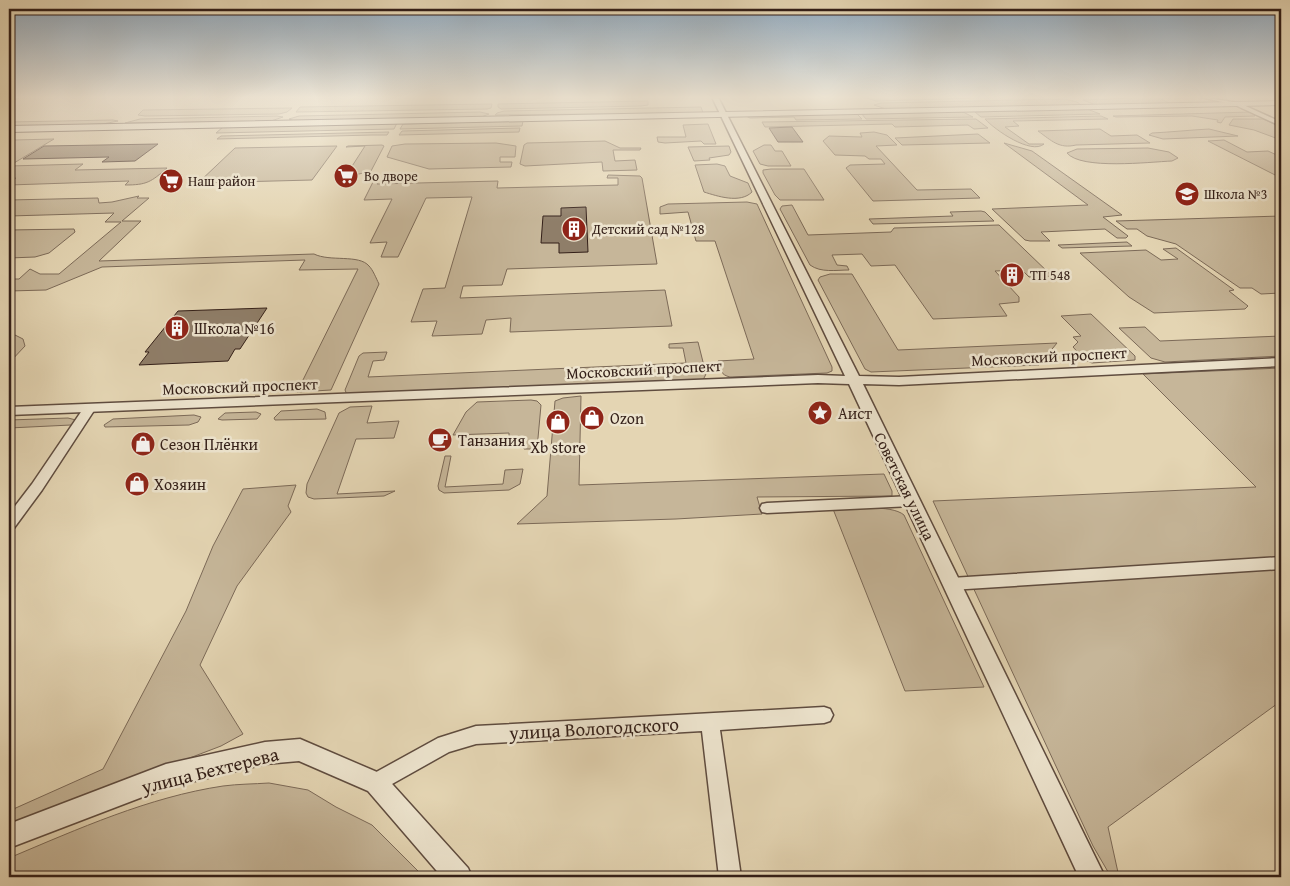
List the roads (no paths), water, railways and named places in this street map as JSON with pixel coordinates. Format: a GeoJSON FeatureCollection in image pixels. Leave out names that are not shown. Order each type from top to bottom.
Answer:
{"type":"FeatureCollection","features":[{"type":"Feature","properties":{"kind":"street","name":"Советская улица"},"geometry":{"type":"LineString","coordinates":[[736,138],[1092,877]]}},
{"type":"Feature","properties":{"kind":"street","name":"Московский проспект"},"geometry":{"type":"LineString","coordinates":[[9,411],[559,391],[818,379],[921,380],[1281,362]]}},
{"type":"Feature","properties":{"kind":"street"},"geometry":{"type":"LineString","coordinates":[[9,524],[37,487],[89,409]]}},
{"type":"Feature","properties":{"kind":"street"},"geometry":{"type":"LineString","coordinates":[[767,508],[912,501]]}},
{"type":"Feature","properties":{"kind":"street"},"geometry":{"type":"LineString","coordinates":[[952,584],[1281,563]]}},
{"type":"Feature","properties":{"kind":"street","name":"улица Вологодского"},"geometry":{"type":"LineString","coordinates":[[376,783],[446,744],[476,735],[824,714]]}},
{"type":"Feature","properties":{"kind":"street"},"geometry":{"type":"LineString","coordinates":[[710,721],[730,877]]}},
{"type":"Feature","properties":{"kind":"street","name":"улица Бехтерева"},"geometry":{"type":"LineString","coordinates":[[9,836],[166,776],[265,753],[300,750],[376,783],[459,877]]}},
{"type":"Feature","properties":{"kind":"place","name":"Во дворе"},"geometry":{"type":"Point","coordinates":[346,176]}},
{"type":"Feature","properties":{"kind":"place","name":"Наш район"},"geometry":{"type":"Point","coordinates":[171,181]}},
{"type":"Feature","properties":{"kind":"place","name":"Школа №3"},"geometry":{"type":"Point","coordinates":[1187,194]}},
{"type":"Feature","properties":{"kind":"place","name":"Детский сад №128"},"geometry":{"type":"Point","coordinates":[574,229]}},
{"type":"Feature","properties":{"kind":"place","name":"ТП 548"},"geometry":{"type":"Point","coordinates":[1012,275]}},
{"type":"Feature","properties":{"kind":"place","name":"Школа №16"},"geometry":{"type":"Point","coordinates":[177,328]}},
{"type":"Feature","properties":{"kind":"place","name":"Аист"},"geometry":{"type":"Point","coordinates":[820,413]}},
{"type":"Feature","properties":{"kind":"place","name":"Ozon"},"geometry":{"type":"Point","coordinates":[592,418]}},
{"type":"Feature","properties":{"kind":"place","name":"Xb store"},"geometry":{"type":"Point","coordinates":[558,422]}},
{"type":"Feature","properties":{"kind":"place","name":"Танзания"},"geometry":{"type":"Point","coordinates":[440,440]}},
{"type":"Feature","properties":{"kind":"place","name":"Сезон Плёнки"},"geometry":{"type":"Point","coordinates":[143,444]}},
{"type":"Feature","properties":{"kind":"place","name":"Хозяин"},"geometry":{"type":"Point","coordinates":[137,484]}}]}
